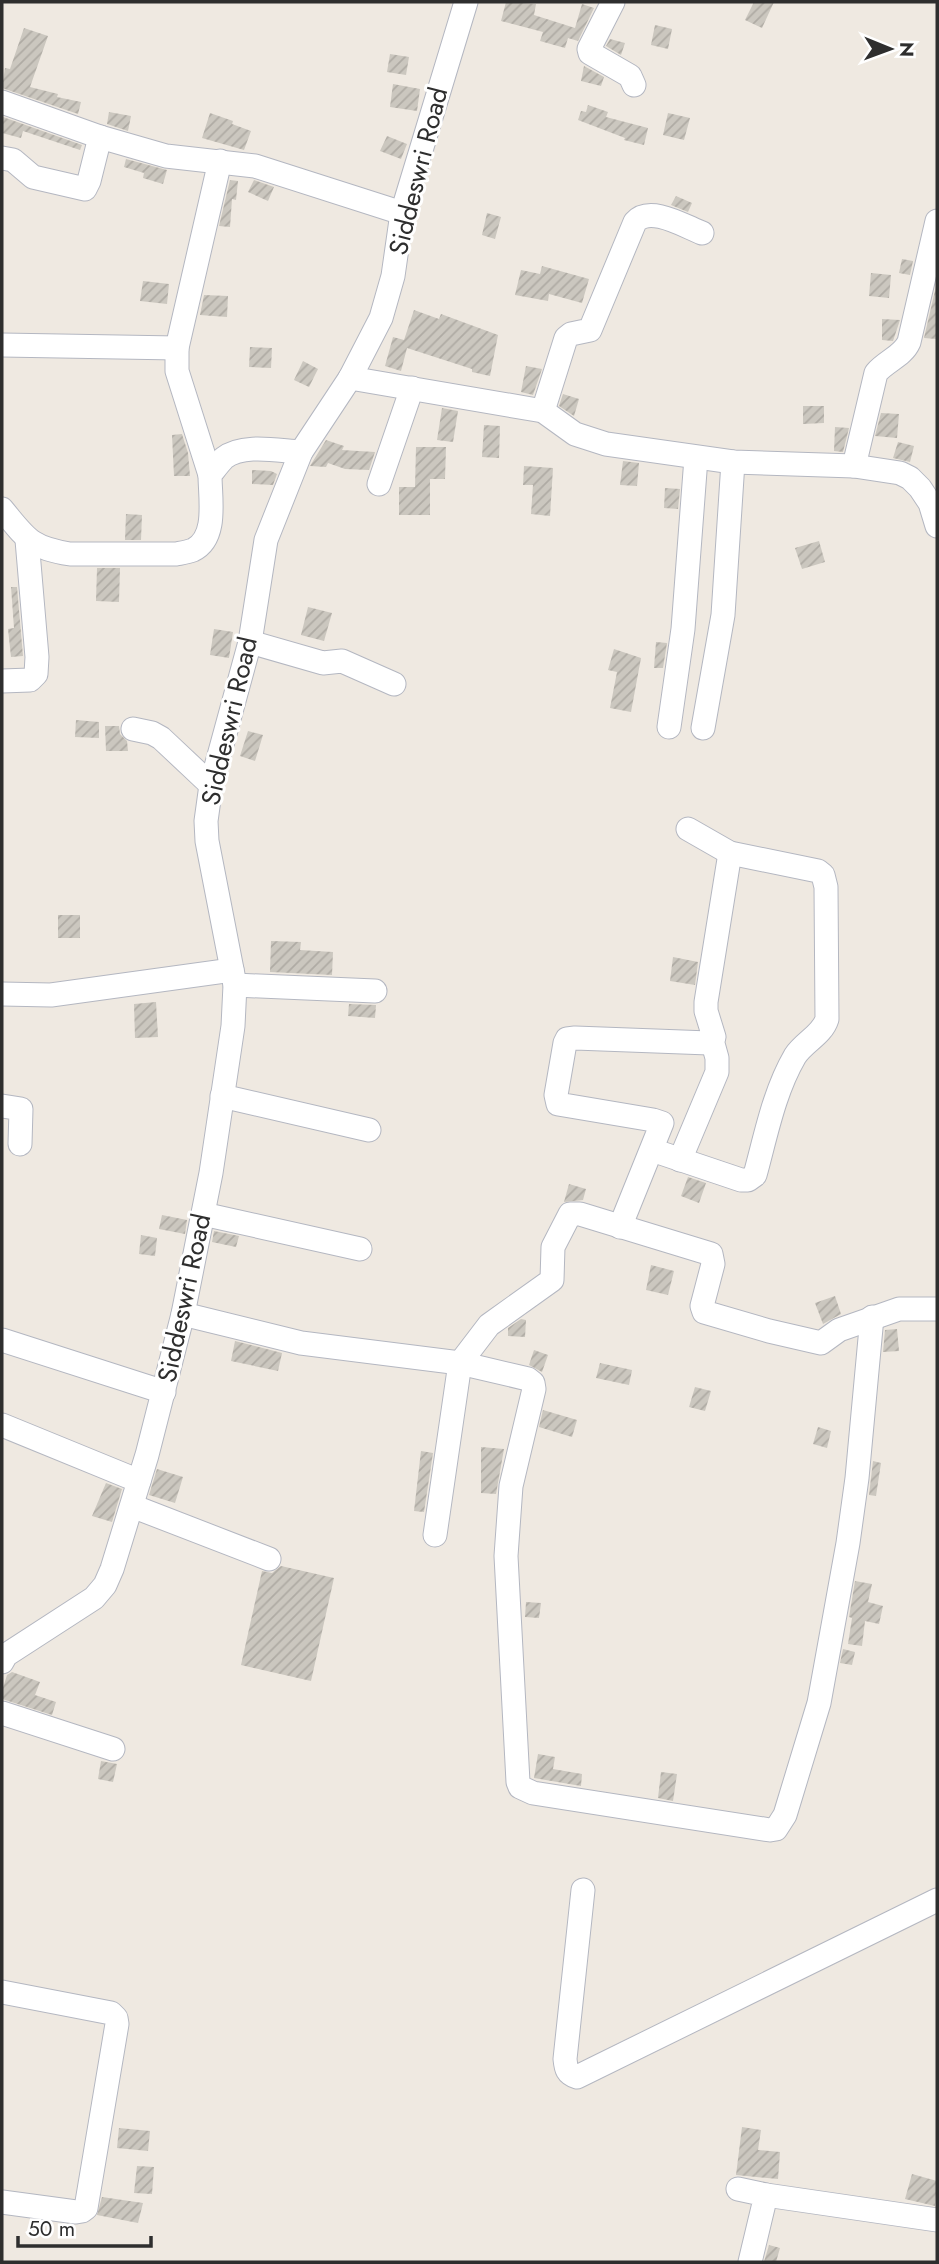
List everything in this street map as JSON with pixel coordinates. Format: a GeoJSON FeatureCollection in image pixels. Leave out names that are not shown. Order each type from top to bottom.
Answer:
{"type":"FeatureCollection","features":[{"type":"Feature","properties":{"kind":"street","name":"Siddeswri Road"},"geometry":{"type":"LineString","coordinates":[[3,1657],[100,1592],[112,1569],[164,1392],[203,1214],[233,1026],[233,978],[207,841],[206,821],[211,785],[250,642],[266,540],[301,452],[350,378],[381,318],[389,295],[402,213],[466,2]]}},
{"type":"Feature","properties":{"kind":"street"},"geometry":{"type":"LineString","coordinates":[[613,2],[589,49],[590,54],[630,76],[634,85]]}},
{"type":"Feature","properties":{"kind":"street"},"geometry":{"type":"LineString","coordinates":[[2,102],[100,137],[166,156],[255,166],[402,213]]}},
{"type":"Feature","properties":{"kind":"street"},"geometry":{"type":"LineString","coordinates":[[2,158],[13,160],[33,177],[81,190],[86,188],[89,181],[100,137]]}},
{"type":"Feature","properties":{"kind":"street"},"geometry":{"type":"LineString","coordinates":[[2,509],[27,540],[55,552],[70,554],[176,554],[193,550],[207,536],[211,523],[210,475],[177,371],[177,348],[220,161]]}},
{"type":"Feature","properties":{"kind":"street"},"geometry":{"type":"LineString","coordinates":[[543,411],[566,338],[571,334],[590,330],[639,217],[654,215],[702,233]]}},
{"type":"Feature","properties":{"kind":"street"},"geometry":{"type":"LineString","coordinates":[[854,466],[876,373],[904,351],[909,342],[937,221]]}},
{"type":"Feature","properties":{"kind":"street"},"geometry":{"type":"LineString","coordinates":[[2,345],[177,348]]}},
{"type":"Feature","properties":{"kind":"street"},"geometry":{"type":"LineString","coordinates":[[350,378],[543,411],[575,434],[591,441],[733,462],[854,466],[900,473],[920,488],[930,503],[937,526]]}},
{"type":"Feature","properties":{"kind":"street"},"geometry":{"type":"LineString","coordinates":[[379,484],[412,388]]}},
{"type":"Feature","properties":{"kind":"street"},"geometry":{"type":"LineString","coordinates":[[210,475],[224,458],[235,453],[248,450],[301,452]]}},
{"type":"Feature","properties":{"kind":"street"},"geometry":{"type":"LineString","coordinates":[[669,727],[683,629],[696,458]]}},
{"type":"Feature","properties":{"kind":"street"},"geometry":{"type":"LineString","coordinates":[[703,728],[723,615],[733,462]]}},
{"type":"Feature","properties":{"kind":"street"},"geometry":{"type":"LineString","coordinates":[[2,681],[30,680],[36,674],[37,657],[27,540]]}},
{"type":"Feature","properties":{"kind":"street"},"geometry":{"type":"LineString","coordinates":[[250,642],[323,663],[342,662],[394,684]]}},
{"type":"Feature","properties":{"kind":"street"},"geometry":{"type":"LineString","coordinates":[[133,729],[161,738],[211,785]]}},
{"type":"Feature","properties":{"kind":"street"},"geometry":{"type":"LineString","coordinates":[[652,1150],[741,1180],[752,1178],[781,1083],[798,1052],[823,1027],[827,1019],[827,887],[823,875],[818,871],[730,853],[688,829]]}},
{"type":"Feature","properties":{"kind":"street"},"geometry":{"type":"LineString","coordinates":[[680,1160],[717,1072],[718,1058],[706,1002],[730,853]]}},
{"type":"Feature","properties":{"kind":"street"},"geometry":{"type":"LineString","coordinates":[[2,994],[51,995],[233,978],[375,991]]}},
{"type":"Feature","properties":{"kind":"street"},"geometry":{"type":"LineString","coordinates":[[620,1227],[662,1126],[659,1121],[558,1104],[556,1095],[565,1043],[567,1039],[575,1038],[709,1043],[712,1040]]}},
{"type":"Feature","properties":{"kind":"street"},"geometry":{"type":"LineString","coordinates":[[222,1096],[369,1130]]}},
{"type":"Feature","properties":{"kind":"street"},"geometry":{"type":"LineString","coordinates":[[2,1106],[21,1109],[20,1144]]}},
{"type":"Feature","properties":{"kind":"street"},"geometry":{"type":"LineString","coordinates":[[435,1535],[460,1363],[493,1321],[552,1280],[553,1247],[570,1214],[580,1213],[713,1255],[702,1306],[704,1312],[821,1343],[839,1330],[899,1309],[937,1309]]}},
{"type":"Feature","properties":{"kind":"street"},"geometry":{"type":"LineString","coordinates":[[203,1214],[359,1249]]}},
{"type":"Feature","properties":{"kind":"street"},"geometry":{"type":"LineString","coordinates":[[183,1314],[301,1343],[460,1363],[528,1379],[533,1383],[534,1389],[511,1486],[506,1556],[520,1787],[533,1793],[770,1830],[776,1829],[785,1815],[822,1687],[857,1478],[872,1317]]}},
{"type":"Feature","properties":{"kind":"street"},"geometry":{"type":"LineString","coordinates":[[2,1339],[164,1392]]}},
{"type":"Feature","properties":{"kind":"street"},"geometry":{"type":"LineString","coordinates":[[2,1425],[139,1481]]}},
{"type":"Feature","properties":{"kind":"street"},"geometry":{"type":"LineString","coordinates":[[132,1506],[269,1559]]}},
{"type":"Feature","properties":{"kind":"street"},"geometry":{"type":"LineString","coordinates":[[2,1713],[113,1749]]}},
{"type":"Feature","properties":{"kind":"street"},"geometry":{"type":"LineString","coordinates":[[583,1890],[565,2059],[566,2070],[577,2077],[937,1900]]}},
{"type":"Feature","properties":{"kind":"street"},"geometry":{"type":"LineString","coordinates":[[2,1992],[111,2013],[117,2024],[86,2208],[76,2212],[2,2202]]}},
{"type":"Feature","properties":{"kind":"street"},"geometry":{"type":"LineString","coordinates":[[737,2189],[937,2220]]}},
{"type":"Feature","properties":{"kind":"street"},"geometry":{"type":"LineString","coordinates":[[750,2262],[766,2195]]}},
{"type":"Feature","properties":{"kind":"building"},"geometry":{"type":"Polygon","coordinates":[[[506,2],[536,4],[534,15],[575,28],[582,4],[594,8],[578,41],[568,38],[565,48],[540,41],[543,32],[501,21],[506,2]]]}},
{"type":"Feature","properties":{"kind":"building"},"geometry":{"type":"Polygon","coordinates":[[[754,2],[774,2],[762,28],[745,20],[754,2]]]}},
{"type":"Feature","properties":{"kind":"building"},"geometry":{"type":"Polygon","coordinates":[[[655,25],[672,29],[668,49],[651,45],[655,25]]]}},
{"type":"Feature","properties":{"kind":"building"},"geometry":{"type":"Polygon","coordinates":[[[24,28],[48,36],[30,87],[81,102],[78,114],[2,88],[5,68],[10,69],[24,28]]]}},
{"type":"Feature","properties":{"kind":"building"},"geometry":{"type":"Polygon","coordinates":[[[610,39],[625,43],[621,55],[606,46],[610,39]]]}},
{"type":"Feature","properties":{"kind":"building"},"geometry":{"type":"Polygon","coordinates":[[[390,54],[409,57],[406,75],[387,72],[390,54]]]}},
{"type":"Feature","properties":{"kind":"building"},"geometry":{"type":"Polygon","coordinates":[[[584,66],[604,77],[601,86],[581,81],[584,66]]]}},
{"type":"Feature","properties":{"kind":"building"},"geometry":{"type":"Polygon","coordinates":[[[393,84],[420,89],[417,111],[390,107],[393,84]]]}},
{"type":"Feature","properties":{"kind":"building"},"geometry":{"type":"Polygon","coordinates":[[[588,105],[608,112],[606,117],[648,128],[644,145],[624,140],[625,138],[578,120],[581,111],[586,112],[588,105]]]}},
{"type":"Feature","properties":{"kind":"building"},"geometry":{"type":"Polygon","coordinates":[[[109,112],[131,116],[128,131],[107,124],[109,112]]]}},
{"type":"Feature","properties":{"kind":"building"},"geometry":{"type":"Polygon","coordinates":[[[210,113],[251,131],[244,150],[202,138],[210,113]]]}},
{"type":"Feature","properties":{"kind":"building"},"geometry":{"type":"Polygon","coordinates":[[[668,113],[690,118],[684,140],[663,135],[668,113]]]}},
{"type":"Feature","properties":{"kind":"building"},"geometry":{"type":"Polygon","coordinates":[[[3,117],[82,145],[80,150],[23,131],[21,138],[2,133],[3,117]]]}},
{"type":"Feature","properties":{"kind":"building"},"geometry":{"type":"Polygon","coordinates":[[[387,136],[407,144],[401,159],[380,151],[387,136]]]}},
{"type":"Feature","properties":{"kind":"building"},"geometry":{"type":"Polygon","coordinates":[[[126,159],[167,170],[163,184],[143,178],[144,173],[124,167],[126,159]]]}},
{"type":"Feature","properties":{"kind":"building"},"geometry":{"type":"Polygon","coordinates":[[[230,180],[238,181],[236,200],[232,199],[230,227],[219,226],[230,180]]]}},
{"type":"Feature","properties":{"kind":"building"},"geometry":{"type":"Polygon","coordinates":[[[254,180],[274,187],[268,201],[248,192],[254,180]]]}},
{"type":"Feature","properties":{"kind":"building"},"geometry":{"type":"Polygon","coordinates":[[[676,196],[692,203],[688,212],[671,205],[676,196]]]}},
{"type":"Feature","properties":{"kind":"building"},"geometry":{"type":"Polygon","coordinates":[[[487,213],[501,217],[495,239],[482,235],[487,213]]]}},
{"type":"Feature","properties":{"kind":"building"},"geometry":{"type":"Polygon","coordinates":[[[902,259],[913,261],[910,275],[899,273],[902,259]]]}},
{"type":"Feature","properties":{"kind":"building"},"geometry":{"type":"Polygon","coordinates":[[[542,266],[589,279],[582,303],[549,294],[548,301],[515,295],[521,270],[540,274],[542,266]]]}},
{"type":"Feature","properties":{"kind":"building"},"geometry":{"type":"Polygon","coordinates":[[[871,273],[891,275],[889,298],[869,296],[871,273]]]}},
{"type":"Feature","properties":{"kind":"building"},"geometry":{"type":"Polygon","coordinates":[[[143,281],[169,284],[167,304],[140,301],[143,281]]]}},
{"type":"Feature","properties":{"kind":"building"},"geometry":{"type":"Polygon","coordinates":[[[937,282],[936,339],[924,338],[937,282]]]}},
{"type":"Feature","properties":{"kind":"building"},"geometry":{"type":"Polygon","coordinates":[[[204,295],[228,296],[227,317],[200,315],[204,295]]]}},
{"type":"Feature","properties":{"kind":"building"},"geometry":{"type":"Polygon","coordinates":[[[414,310],[439,319],[441,314],[498,335],[490,376],[407,348],[401,371],[385,366],[393,337],[404,340],[414,310]]]}},
{"type":"Feature","properties":{"kind":"building"},"geometry":{"type":"Polygon","coordinates":[[[882,319],[900,320],[893,341],[882,340],[882,319]]]}},
{"type":"Feature","properties":{"kind":"building"},"geometry":{"type":"Polygon","coordinates":[[[250,347],[272,348],[271,368],[249,367],[250,347]]]}},
{"type":"Feature","properties":{"kind":"building"},"geometry":{"type":"Polygon","coordinates":[[[303,361],[318,369],[309,387],[294,380],[303,361]]]}},
{"type":"Feature","properties":{"kind":"building"},"geometry":{"type":"Polygon","coordinates":[[[526,366],[542,369],[533,395],[521,392],[526,366]]]}},
{"type":"Feature","properties":{"kind":"building"},"geometry":{"type":"Polygon","coordinates":[[[563,394],[579,399],[574,416],[559,406],[563,394]]]}},
{"type":"Feature","properties":{"kind":"building"},"geometry":{"type":"Polygon","coordinates":[[[803,406],[824,406],[824,423],[803,424],[803,406]]]}},
{"type":"Feature","properties":{"kind":"building"},"geometry":{"type":"Polygon","coordinates":[[[442,408],[458,411],[453,442],[437,440],[442,408]]]}},
{"type":"Feature","properties":{"kind":"building"},"geometry":{"type":"Polygon","coordinates":[[[881,413],[899,414],[897,438],[875,436],[881,413]]]}},
{"type":"Feature","properties":{"kind":"building"},"geometry":{"type":"Polygon","coordinates":[[[484,425],[500,426],[499,458],[482,457],[484,425]]]}},
{"type":"Feature","properties":{"kind":"building"},"geometry":{"type":"Polygon","coordinates":[[[835,427],[849,428],[843,452],[834,451],[835,427]]]}},
{"type":"Feature","properties":{"kind":"building"},"geometry":{"type":"Polygon","coordinates":[[[182,434],[188,453],[190,476],[174,476],[172,435],[182,434]]]}},
{"type":"Feature","properties":{"kind":"building"},"geometry":{"type":"Polygon","coordinates":[[[326,440],[344,446],[342,450],[375,452],[369,470],[345,469],[328,463],[326,467],[310,466],[326,440]]]}},
{"type":"Feature","properties":{"kind":"building"},"geometry":{"type":"Polygon","coordinates":[[[898,442],[914,446],[910,462],[893,458],[898,442]]]}},
{"type":"Feature","properties":{"kind":"building"},"geometry":{"type":"Polygon","coordinates":[[[416,447],[446,447],[445,479],[430,479],[430,515],[399,515],[399,487],[415,487],[416,447]]]}},
{"type":"Feature","properties":{"kind":"building"},"geometry":{"type":"Polygon","coordinates":[[[623,461],[639,463],[637,486],[620,485],[623,461]]]}},
{"type":"Feature","properties":{"kind":"building"},"geometry":{"type":"Polygon","coordinates":[[[524,466],[553,468],[550,516],[531,514],[533,485],[523,485],[524,466]]]}},
{"type":"Feature","properties":{"kind":"building"},"geometry":{"type":"Polygon","coordinates":[[[252,470],[277,474],[273,485],[252,484],[252,470]]]}},
{"type":"Feature","properties":{"kind":"building"},"geometry":{"type":"Polygon","coordinates":[[[665,488],[680,489],[678,509],[664,508],[665,488]]]}},
{"type":"Feature","properties":{"kind":"building"},"geometry":{"type":"Polygon","coordinates":[[[126,514],[142,515],[141,540],[125,540],[126,514]]]}},
{"type":"Feature","properties":{"kind":"building"},"geometry":{"type":"Polygon","coordinates":[[[819,541],[825,562],[802,569],[795,548],[819,541]]]}},
{"type":"Feature","properties":{"kind":"building"},"geometry":{"type":"Polygon","coordinates":[[[97,568],[120,568],[119,602],[96,601],[97,568]]]}},
{"type":"Feature","properties":{"kind":"building"},"geometry":{"type":"Polygon","coordinates":[[[11,587],[17,587],[23,656],[11,657],[8,629],[14,628],[11,587]]]}},
{"type":"Feature","properties":{"kind":"building"},"geometry":{"type":"Polygon","coordinates":[[[308,607],[332,613],[324,641],[301,635],[308,607]]]}},
{"type":"Feature","properties":{"kind":"building"},"geometry":{"type":"Polygon","coordinates":[[[214,629],[233,632],[229,658],[210,655],[214,629]]]}},
{"type":"Feature","properties":{"kind":"building"},"geometry":{"type":"Polygon","coordinates":[[[656,642],[667,643],[663,668],[654,668],[656,642]]]}},
{"type":"Feature","properties":{"kind":"building"},"geometry":{"type":"Polygon","coordinates":[[[614,649],[641,658],[631,712],[610,708],[617,672],[608,670],[614,649]]]}},
{"type":"Feature","properties":{"kind":"building"},"geometry":{"type":"Polygon","coordinates":[[[76,720],[99,722],[99,738],[75,737],[76,720]]]}},
{"type":"Feature","properties":{"kind":"building"},"geometry":{"type":"Polygon","coordinates":[[[105,726],[119,726],[120,734],[127,741],[128,751],[106,751],[105,726]]]}},
{"type":"Feature","properties":{"kind":"building"},"geometry":{"type":"Polygon","coordinates":[[[248,731],[263,735],[255,761],[240,756],[248,731]]]}},
{"type":"Feature","properties":{"kind":"building"},"geometry":{"type":"Polygon","coordinates":[[[58,915],[80,915],[80,938],[58,938],[58,915]]]}},
{"type":"Feature","properties":{"kind":"building"},"geometry":{"type":"Polygon","coordinates":[[[271,941],[301,942],[300,950],[333,952],[332,975],[270,972],[271,941]]]}},
{"type":"Feature","properties":{"kind":"building"},"geometry":{"type":"Polygon","coordinates":[[[673,957],[698,962],[695,985],[670,981],[673,957]]]}},
{"type":"Feature","properties":{"kind":"building"},"geometry":{"type":"Polygon","coordinates":[[[156,1002],[158,1037],[135,1038],[134,1004],[156,1002]]]}},
{"type":"Feature","properties":{"kind":"building"},"geometry":{"type":"Polygon","coordinates":[[[349,1004],[376,1005],[375,1018],[348,1016],[349,1004]]]}},
{"type":"Feature","properties":{"kind":"building"},"geometry":{"type":"Polygon","coordinates":[[[688,1177],[706,1183],[699,1203],[681,1196],[688,1177]]]}},
{"type":"Feature","properties":{"kind":"building"},"geometry":{"type":"Polygon","coordinates":[[[569,1184],[586,1189],[583,1200],[564,1202],[569,1184]]]}},
{"type":"Feature","properties":{"kind":"building"},"geometry":{"type":"Polygon","coordinates":[[[162,1215],[187,1220],[185,1234],[159,1229],[162,1215]]]}},
{"type":"Feature","properties":{"kind":"building"},"geometry":{"type":"Polygon","coordinates":[[[214,1231],[239,1236],[236,1247],[212,1242],[214,1231]]]}},
{"type":"Feature","properties":{"kind":"building"},"geometry":{"type":"Polygon","coordinates":[[[141,1235],[157,1238],[155,1256],[139,1254],[141,1235]]]}},
{"type":"Feature","properties":{"kind":"building"},"geometry":{"type":"Polygon","coordinates":[[[651,1265],[674,1271],[668,1295],[646,1290],[651,1265]]]}},
{"type":"Feature","properties":{"kind":"building"},"geometry":{"type":"Polygon","coordinates":[[[835,1296],[841,1314],[823,1324],[815,1303],[835,1296]]]}},
{"type":"Feature","properties":{"kind":"building"},"geometry":{"type":"Polygon","coordinates":[[[521,1319],[526,1320],[525,1337],[508,1336],[508,1328],[521,1319]]]}},
{"type":"Feature","properties":{"kind":"building"},"geometry":{"type":"Polygon","coordinates":[[[897,1329],[899,1351],[883,1352],[885,1330],[897,1329]]]}},
{"type":"Feature","properties":{"kind":"building"},"geometry":{"type":"Polygon","coordinates":[[[235,1341],[282,1353],[278,1371],[231,1361],[235,1341]]]}},
{"type":"Feature","properties":{"kind":"building"},"geometry":{"type":"Polygon","coordinates":[[[534,1350],[548,1355],[542,1372],[529,1365],[534,1350]]]}},
{"type":"Feature","properties":{"kind":"building"},"geometry":{"type":"Polygon","coordinates":[[[600,1363],[632,1370],[629,1385],[596,1378],[600,1363]]]}},
{"type":"Feature","properties":{"kind":"building"},"geometry":{"type":"Polygon","coordinates":[[[695,1387],[711,1391],[705,1411],[689,1407],[695,1387]]]}},
{"type":"Feature","properties":{"kind":"building"},"geometry":{"type":"Polygon","coordinates":[[[543,1410],[577,1420],[572,1437],[539,1427],[543,1410]]]}},
{"type":"Feature","properties":{"kind":"building"},"geometry":{"type":"Polygon","coordinates":[[[818,1427],[831,1431],[827,1448],[813,1444],[818,1427]]]}},
{"type":"Feature","properties":{"kind":"building"},"geometry":{"type":"Polygon","coordinates":[[[481,1447],[504,1449],[496,1494],[481,1493],[481,1447]]]}},
{"type":"Feature","properties":{"kind":"building"},"geometry":{"type":"Polygon","coordinates":[[[421,1451],[433,1453],[424,1512],[414,1511],[421,1451]]]}},
{"type":"Feature","properties":{"kind":"building"},"geometry":{"type":"Polygon","coordinates":[[[873,1461],[881,1463],[876,1496],[869,1495],[873,1461]]]}},
{"type":"Feature","properties":{"kind":"building"},"geometry":{"type":"Polygon","coordinates":[[[157,1469],[183,1477],[175,1503],[149,1495],[157,1469]]]}},
{"type":"Feature","properties":{"kind":"building"},"geometry":{"type":"Polygon","coordinates":[[[106,1483],[122,1489],[112,1522],[92,1516],[106,1483]]]}},
{"type":"Feature","properties":{"kind":"building"},"geometry":{"type":"Polygon","coordinates":[[[281,1566],[334,1578],[311,1681],[241,1665],[262,1571],[272,1573],[281,1566]]]}},
{"type":"Feature","properties":{"kind":"building"},"geometry":{"type":"Polygon","coordinates":[[[855,1581],[872,1584],[868,1602],[883,1606],[879,1624],[865,1621],[862,1646],[848,1644],[855,1581]]]}},
{"type":"Feature","properties":{"kind":"building"},"geometry":{"type":"Polygon","coordinates":[[[526,1602],[541,1603],[539,1618],[525,1617],[526,1602]]]}},
{"type":"Feature","properties":{"kind":"building"},"geometry":{"type":"Polygon","coordinates":[[[843,1649],[855,1652],[852,1665],[840,1663],[843,1649]]]}},
{"type":"Feature","properties":{"kind":"building"},"geometry":{"type":"Polygon","coordinates":[[[12,1672],[40,1682],[35,1695],[56,1702],[52,1715],[2,1699],[7,1675],[12,1672]]]}},
{"type":"Feature","properties":{"kind":"building"},"geometry":{"type":"Polygon","coordinates":[[[538,1754],[555,1757],[553,1769],[582,1774],[581,1786],[534,1778],[538,1754]]]}},
{"type":"Feature","properties":{"kind":"building"},"geometry":{"type":"Polygon","coordinates":[[[101,1761],[117,1764],[113,1782],[98,1779],[101,1761]]]}},
{"type":"Feature","properties":{"kind":"building"},"geometry":{"type":"Polygon","coordinates":[[[661,1772],[677,1774],[673,1801],[658,1798],[661,1772]]]}},
{"type":"Feature","properties":{"kind":"building"},"geometry":{"type":"Polygon","coordinates":[[[742,2127],[761,2130],[758,2150],[780,2152],[778,2179],[736,2175],[742,2127]]]}},
{"type":"Feature","properties":{"kind":"building"},"geometry":{"type":"Polygon","coordinates":[[[119,2128],[150,2131],[148,2151],[117,2148],[119,2128]]]}},
{"type":"Feature","properties":{"kind":"building"},"geometry":{"type":"Polygon","coordinates":[[[137,2166],[154,2167],[152,2194],[134,2193],[137,2166]]]}},
{"type":"Feature","properties":{"kind":"building"},"geometry":{"type":"Polygon","coordinates":[[[912,2174],[937,2181],[935,2206],[905,2199],[912,2174]]]}},
{"type":"Feature","properties":{"kind":"building"},"geometry":{"type":"Polygon","coordinates":[[[102,2197],[143,2203],[138,2223],[97,2215],[102,2197]]]}},
{"type":"Feature","properties":{"kind":"building"},"geometry":{"type":"Polygon","coordinates":[[[769,2245],[780,2248],[776,2262],[764,2262],[769,2245]]]}}]}
